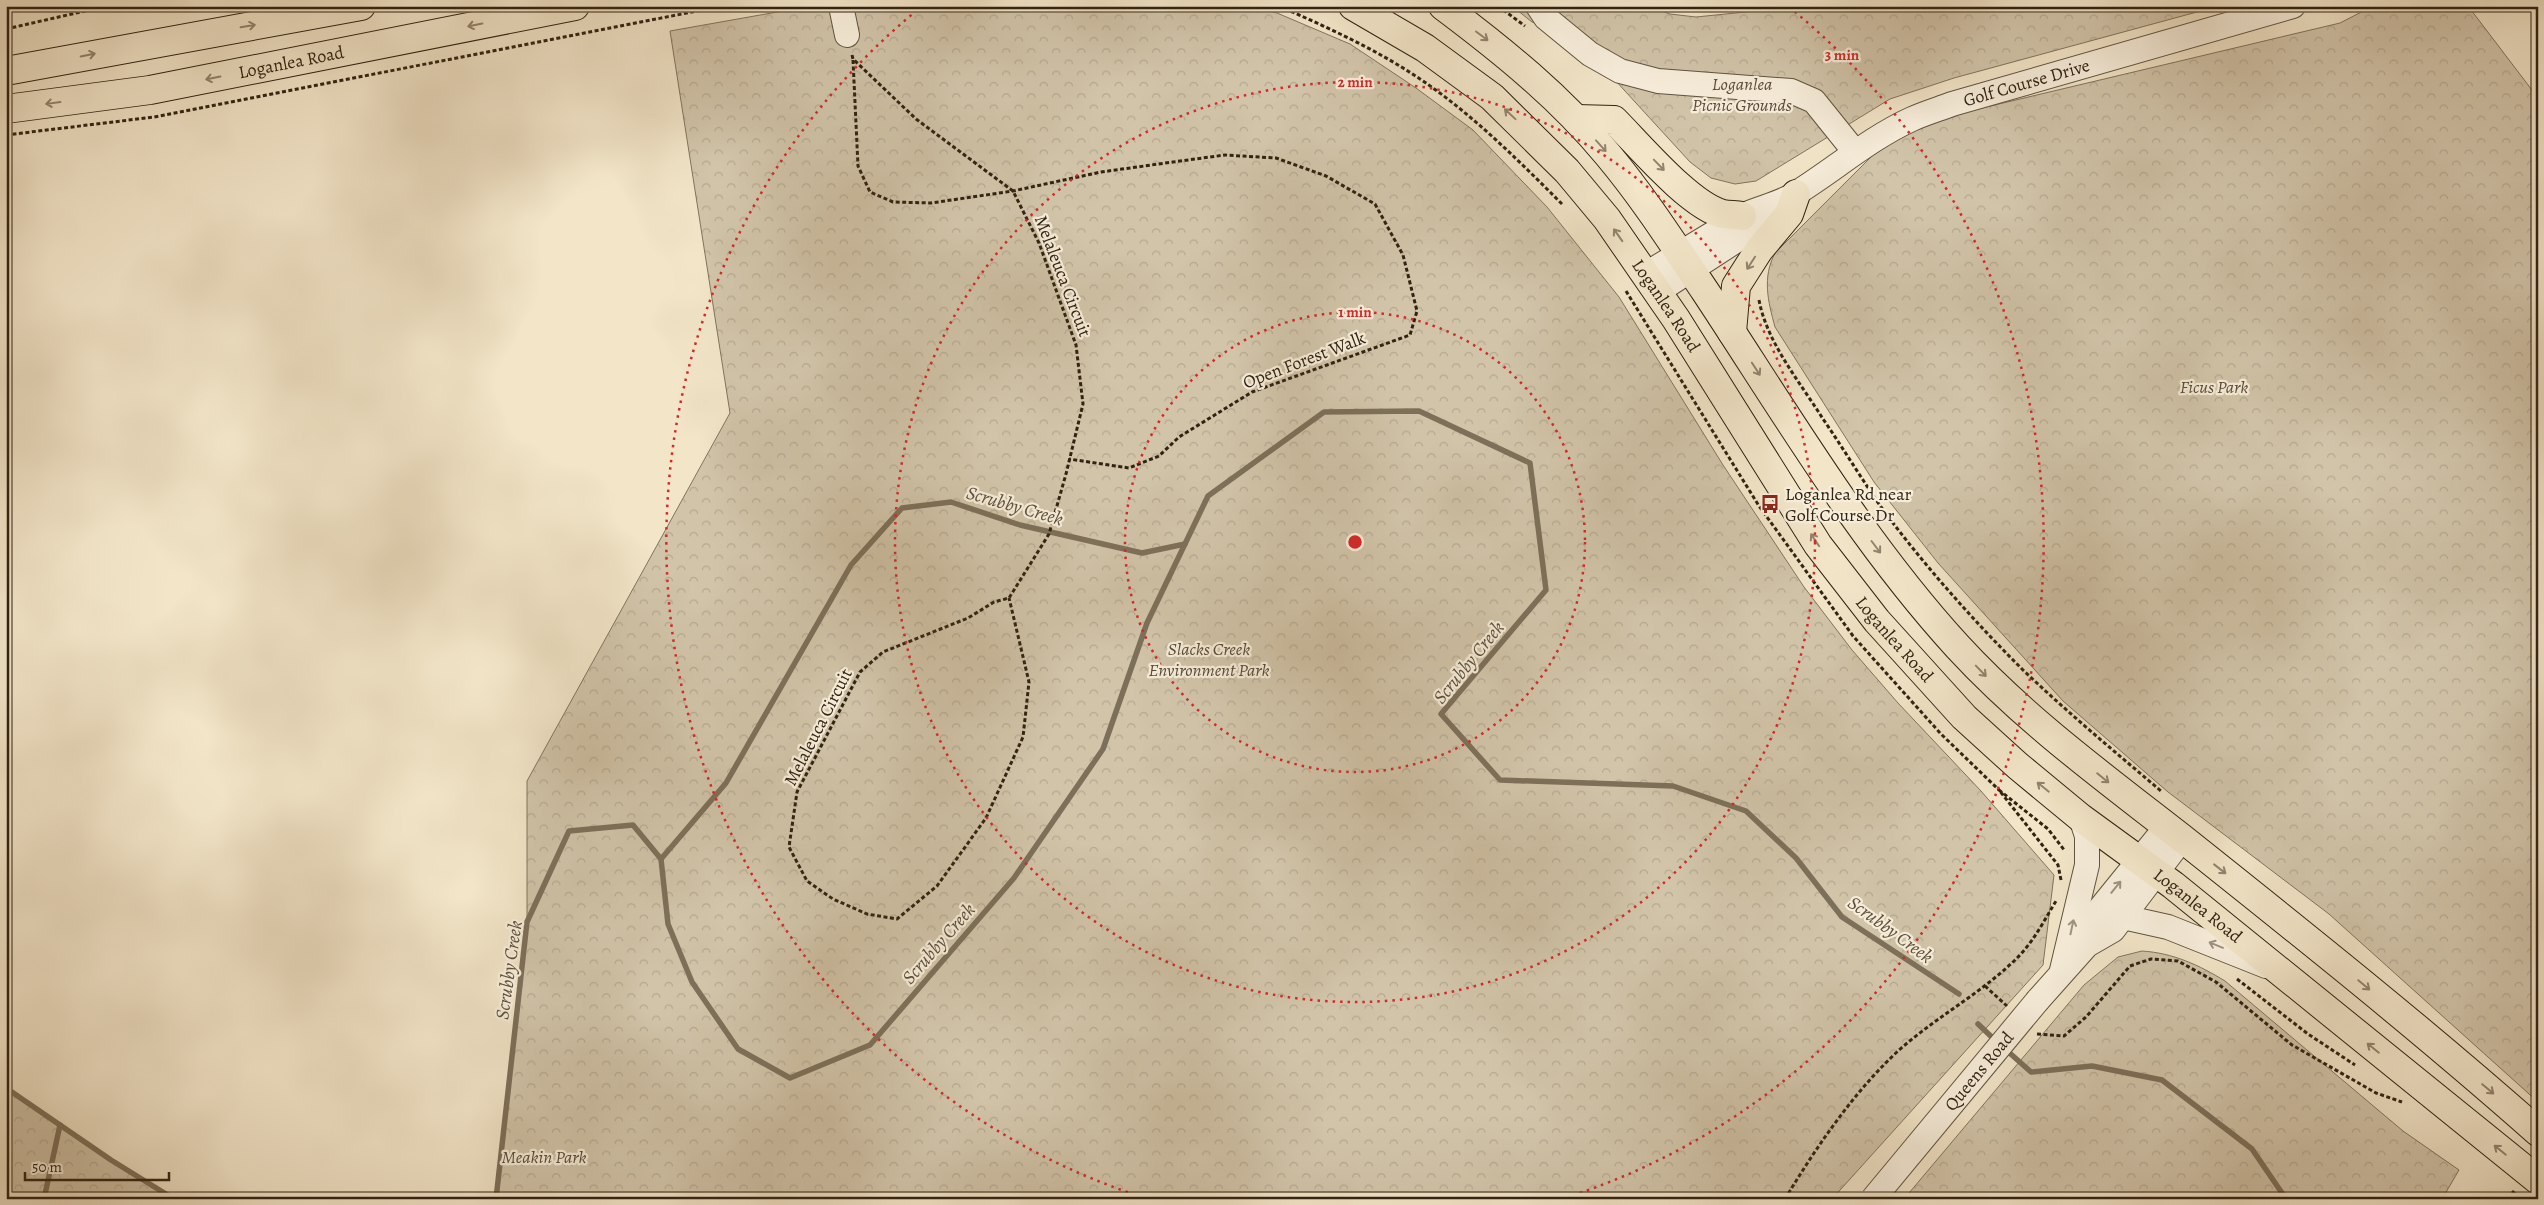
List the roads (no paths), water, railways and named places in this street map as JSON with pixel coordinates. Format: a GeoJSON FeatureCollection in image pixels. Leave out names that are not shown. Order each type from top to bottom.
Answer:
{"type":"FeatureCollection","features":[{"type":"Feature","properties":{"kind":"main road"},"geometry":{"type":"LineString","coordinates":[[6,71],[361,6]]}},
{"type":"Feature","properties":{"kind":"main road","name":"Loganlea Road"},"geometry":{"type":"LineString","coordinates":[[6,109],[150,90],[575,6]]}},
{"type":"Feature","properties":{"kind":"main road","name":"Loganlea Road"},"geometry":{"type":"LineString","coordinates":[[1353,6],[1425,48],[1492,97],[1567,171],[1607,219],[1642,284],[1818,544],[1877,621],[1964,718],[2081,818],[2147,867],[2538,1180]]}},
{"type":"Feature","properties":{"kind":"main road"},"geometry":{"type":"LineString","coordinates":[[1443,6],[1517,63],[1576,119],[1633,185],[1858,523],[1904,584],[1959,648],[2004,695],[2057,741],[2326,953],[2538,1132]]}},
{"type":"Feature","properties":{"kind":"main road"},"geometry":{"type":"LineString","coordinates":[[1576,119],[1614,120],[1677,184],[1706,206],[1722,214],[1742,216]]}},
{"type":"Feature","properties":{"kind":"main road"},"geometry":{"type":"LineString","coordinates":[[1732,332],[1736,286],[1759,250],[1788,214],[1787,199]]}},
{"type":"Feature","properties":{"kind":"street"},"geometry":{"type":"LineString","coordinates":[[840,6],[846,36]]}},
{"type":"Feature","properties":{"kind":"street"},"geometry":{"type":"LineString","coordinates":[[1538,6],[1546,18],[1590,54],[1620,71],[1658,81],[1791,92],[1814,101],[1855,152]]}},
{"type":"Feature","properties":{"kind":"street","name":"Golf Course Drive"},"geometry":{"type":"LineString","coordinates":[[1642,284],[1760,225],[1787,199],[1855,152],[1912,119],[1952,104],[2293,6]]}},
{"type":"Feature","properties":{"kind":"street","name":"Golf Course Drive"},"geometry":{"type":"LineString","coordinates":[[1685,261],[1742,216],[1787,199]]}},
{"type":"Feature","properties":{"kind":"street"},"geometry":{"type":"LineString","coordinates":[[2061,974],[2087,865],[2087,836],[2081,818]]}},
{"type":"Feature","properties":{"kind":"street","name":"Queens Road"},"geometry":{"type":"LineString","coordinates":[[2086,945],[2094,916],[2147,867],[2174,832]]}},
{"type":"Feature","properties":{"kind":"street","name":"Queens Road"},"geometry":{"type":"LineString","coordinates":[[1873,1199],[2086,945],[2113,930],[2123,918],[2147,867]]}},
{"type":"Feature","properties":{"kind":"street"},"geometry":{"type":"LineString","coordinates":[[2123,918],[2158,924],[2177,930],[2277,971]]}},
{"type":"Feature","properties":{"kind":"waterway","name":"Scrubby Creek"},"geometry":{"type":"LineString","coordinates":[[496,1199],[527,922],[569,831],[633,825],[661,859],[668,924],[692,982],[738,1049],[790,1078],[870,1045],[1014,878],[1103,749],[1147,623],[1208,496],[1324,412],[1419,411],[1530,463],[1546,590],[1441,714],[1500,780],[1673,786],[1746,811],[1796,858],[1842,917],[1959,994]]}},
{"type":"Feature","properties":{"kind":"waterway","name":"Scrubby Creek"},"geometry":{"type":"LineString","coordinates":[[661,859],[726,783],[851,565],[902,508],[951,502],[1020,525],[1142,553],[1185,544]]}},
{"type":"Feature","properties":{"kind":"waterway","name":"Scrubby Creek"},"geometry":{"type":"LineString","coordinates":[[1978,1024],[1997,1042]]}},
{"type":"Feature","properties":{"kind":"waterway","name":"Scrubby Creek"},"geometry":{"type":"LineString","coordinates":[[2004,1048],[2031,1072],[2092,1066],[2162,1080],[2252,1149],[2286,1199]]}},
{"type":"Feature","properties":{"kind":"waterway","name":"Scrubby Creek"},"geometry":{"type":"LineString","coordinates":[[6,1088],[111,1160],[174,1199]]}},
{"type":"Feature","properties":{"kind":"waterway"},"geometry":{"type":"LineString","coordinates":[[44,1199],[60,1125]]}},
{"type":"Feature","properties":{"kind":"place","name":"Loganlea Rd near Golf Course Dr"},"geometry":{"type":"Point","coordinates":[1770,504]}},
{"type":"Feature","properties":{"kind":"park label","name":"Loganlea Picnic Grounds"},"geometry":{"type":"Point","coordinates":[1742,94]}},
{"type":"Feature","properties":{"kind":"park label","name":"Ficus Park"},"geometry":{"type":"Point","coordinates":[2214,387]}},
{"type":"Feature","properties":{"kind":"park label","name":"Slacks Creek Environment Park"},"geometry":{"type":"Point","coordinates":[1209,660]}},
{"type":"Feature","properties":{"kind":"park label","name":"Meakin Park"},"geometry":{"type":"Point","coordinates":[544,1157]}}]}
